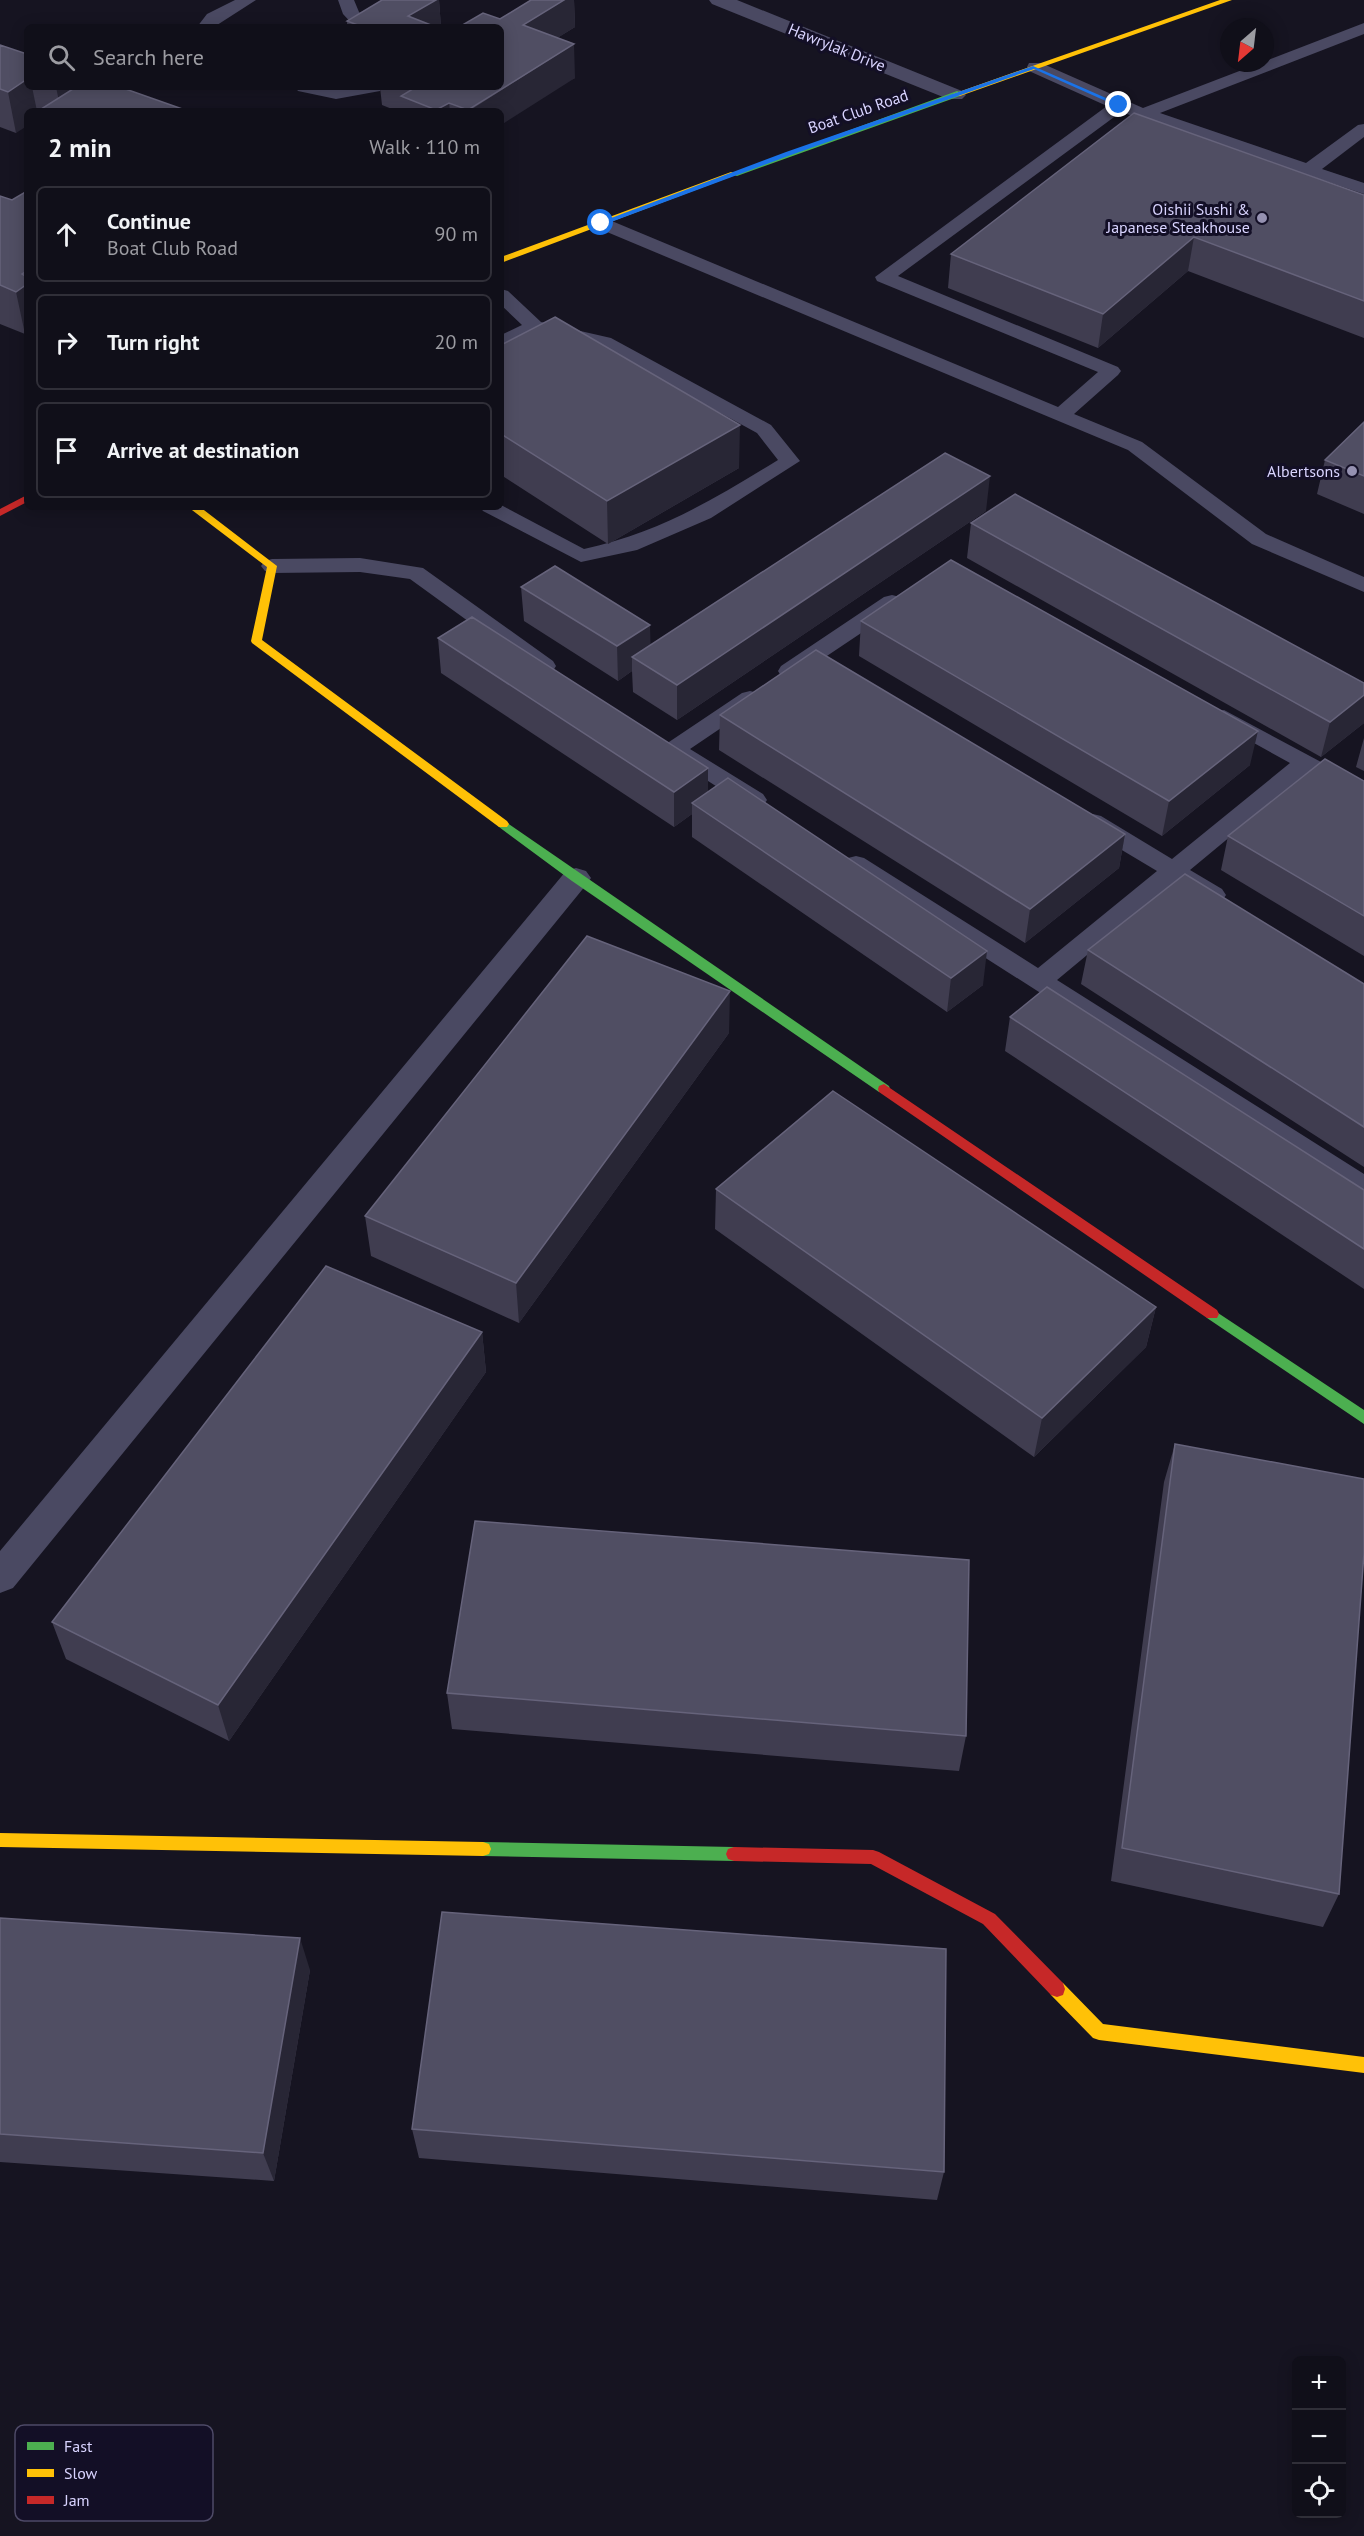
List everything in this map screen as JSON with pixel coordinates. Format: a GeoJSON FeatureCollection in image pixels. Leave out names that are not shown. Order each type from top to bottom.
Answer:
{"type":"FeatureCollection","features":[{"type":"Feature","properties":{"kind":"street","name":"Hawrylak Drive"},"geometry":{"type":"LineString","coordinates":[[719,0],[955,95]]}},
{"type":"Feature","properties":{"kind":"street","name":"Boat Club Road"},"geometry":{"type":"LineString","coordinates":[[504,260],[955,95],[1228,0]]}},
{"type":"Feature","properties":{"kind":"street"},"geometry":{"type":"LineString","coordinates":[[0,513],[24,500]]}},
{"type":"Feature","properties":{"kind":"street"},"geometry":{"type":"LineString","coordinates":[[198,510],[272,566],[256,641],[576,878],[1364,1418]]}},
{"type":"Feature","properties":{"kind":"street"},"geometry":{"type":"LineString","coordinates":[[0,1577],[576,878]]}},
{"type":"Feature","properties":{"kind":"street"},"geometry":{"type":"LineString","coordinates":[[0,1840],[873,1857],[989,1919],[1099,2032],[1364,2065]]}},
{"type":"Feature","properties":{"kind":"lane"},"geometry":{"type":"LineString","coordinates":[[208,24],[213,18],[248,0]]}},
{"type":"Feature","properties":{"kind":"lane"},"geometry":{"type":"LineString","coordinates":[[346,0],[351,14],[362,24]]}},
{"type":"Feature","properties":{"kind":"lane"},"geometry":{"type":"LineString","coordinates":[[1145,113],[1364,28]]}},
{"type":"Feature","properties":{"kind":"lane"},"geometry":{"type":"LineString","coordinates":[[1035,67],[1119,105],[1364,189]]}},
{"type":"Feature","properties":{"kind":"lane"},"geometry":{"type":"LineString","coordinates":[[313,90],[336,94],[358,90]]}},
{"type":"Feature","properties":{"kind":"lane"},"geometry":{"type":"LineString","coordinates":[[1061,415],[1111,371],[884,277],[1119,105]]}},
{"type":"Feature","properties":{"kind":"lane"},"geometry":{"type":"LineString","coordinates":[[1310,169],[1364,129]]}},
{"type":"Feature","properties":{"kind":"lane"},"geometry":{"type":"LineString","coordinates":[[601,223],[1135,446],[1259,539],[1364,585]]}},
{"type":"Feature","properties":{"kind":"lane"},"geometry":{"type":"LineString","coordinates":[[496,510],[581,556],[630,545],[704,514],[790,461],[764,429],[604,342],[534,326],[504,298]]}},
{"type":"Feature","properties":{"kind":"lane"},"geometry":{"type":"LineString","coordinates":[[504,341],[534,326]]}},
{"type":"Feature","properties":{"kind":"lane"},"geometry":{"type":"LineString","coordinates":[[272,566],[360,565],[416,573],[559,676]]}},
{"type":"Feature","properties":{"kind":"lane"},"geometry":{"type":"LineString","coordinates":[[773,812],[665,743],[816,653],[911,589]]}},
{"type":"Feature","properties":{"kind":"lane"},"geometry":{"type":"LineString","coordinates":[[816,653],[837,665]]}},
{"type":"Feature","properties":{"kind":"lane"},"geometry":{"type":"LineString","coordinates":[[1201,704],[1364,795]]}},
{"type":"Feature","properties":{"kind":"lane"},"geometry":{"type":"LineString","coordinates":[[1039,981],[1306,762]]}},
{"type":"Feature","properties":{"kind":"lane"},"geometry":{"type":"LineString","coordinates":[[1072,808],[1234,907]]}},
{"type":"Feature","properties":{"kind":"lane"},"geometry":{"type":"LineString","coordinates":[[832,849],[1364,1187]]}},
{"type":"Feature","properties":{"kind":"building"},"geometry":{"type":"Polygon","coordinates":[[[382,0],[436,0],[408,16],[428,24],[355,24],[347,21],[382,0]]]}},
{"type":"Feature","properties":{"kind":"building"},"geometry":{"type":"Polygon","coordinates":[[[531,0],[564,0],[523,25],[574,44],[504,88],[504,24],[464,24],[483,13],[500,19],[531,0]]]}},
{"type":"Feature","properties":{"kind":"building"},"geometry":{"type":"Polygon","coordinates":[[[0,45],[24,53],[24,81],[8,92],[0,89],[0,45]]]}},
{"type":"Feature","properties":{"kind":"building"},"geometry":{"type":"Polygon","coordinates":[[[71,90],[128,90],[180,108],[43,108],[71,90]]]}},
{"type":"Feature","properties":{"kind":"building"},"geometry":{"type":"Polygon","coordinates":[[[411,90],[500,90],[471,108],[463,108],[449,103],[440,108],[431,108],[401,96],[411,90]]]}},
{"type":"Feature","properties":{"kind":"building"},"geometry":{"type":"Polygon","coordinates":[[[1134,113],[1364,195],[1364,301],[1194,237],[1103,314],[951,254],[1134,113]]]}},
{"type":"Feature","properties":{"kind":"building"},"geometry":{"type":"Polygon","coordinates":[[[24,193],[24,273],[22,274],[24,286],[16,292],[0,285],[0,196],[12,200],[24,193]]]}},
{"type":"Feature","properties":{"kind":"building"},"geometry":{"type":"Polygon","coordinates":[[[555,317],[740,425],[607,501],[504,436],[504,343],[555,317]]]}},
{"type":"Feature","properties":{"kind":"building"},"geometry":{"type":"Polygon","coordinates":[[[1364,422],[1364,476],[1325,460],[1364,422]]]}},
{"type":"Feature","properties":{"kind":"building"},"geometry":{"type":"Polygon","coordinates":[[[945,453],[990,476],[677,685],[632,657],[945,453]]]}},
{"type":"Feature","properties":{"kind":"building"},"geometry":{"type":"Polygon","coordinates":[[[1015,494],[1364,683],[1364,695],[1330,722],[971,523],[1015,494]]]}},
{"type":"Feature","properties":{"kind":"building"},"geometry":{"type":"Polygon","coordinates":[[[951,560],[1258,731],[1169,801],[861,621],[951,560]]]}},
{"type":"Feature","properties":{"kind":"building"},"geometry":{"type":"Polygon","coordinates":[[[555,566],[650,625],[617,646],[521,587],[555,566]]]}},
{"type":"Feature","properties":{"kind":"building"},"geometry":{"type":"Polygon","coordinates":[[[472,617],[708,768],[674,792],[438,638],[472,617]]]}},
{"type":"Feature","properties":{"kind":"building"},"geometry":{"type":"Polygon","coordinates":[[[816,650],[1125,834],[1030,909],[720,715],[816,650]]]}},
{"type":"Feature","properties":{"kind":"building"},"geometry":{"type":"Polygon","coordinates":[[[1325,759],[1364,781],[1364,916],[1228,836],[1325,759]]]}},
{"type":"Feature","properties":{"kind":"building"},"geometry":{"type":"Polygon","coordinates":[[[728,778],[987,951],[951,978],[692,803],[728,778]]]}},
{"type":"Feature","properties":{"kind":"building"},"geometry":{"type":"Polygon","coordinates":[[[1185,874],[1364,984],[1364,1127],[1088,950],[1185,874]]]}},
{"type":"Feature","properties":{"kind":"building"},"geometry":{"type":"Polygon","coordinates":[[[587,936],[730,991],[516,1283],[365,1216],[587,936]]]}},
{"type":"Feature","properties":{"kind":"building"},"geometry":{"type":"Polygon","coordinates":[[[1047,987],[1364,1190],[1364,1249],[1010,1017],[1047,987]]]}},
{"type":"Feature","properties":{"kind":"building"},"geometry":{"type":"Polygon","coordinates":[[[833,1091],[1156,1307],[1042,1418],[716,1189],[833,1091]]]}},
{"type":"Feature","properties":{"kind":"building"},"geometry":{"type":"Polygon","coordinates":[[[326,1266],[482,1332],[218,1705],[52,1622],[326,1266]]]}},
{"type":"Feature","properties":{"kind":"building"},"geometry":{"type":"Polygon","coordinates":[[[1175,1444],[1364,1479],[1364,1553],[1339,1894],[1122,1848],[1175,1444]]]}},
{"type":"Feature","properties":{"kind":"building"},"geometry":{"type":"Polygon","coordinates":[[[475,1521],[969,1560],[966,1736],[447,1693],[475,1521]]]}},
{"type":"Feature","properties":{"kind":"building"},"geometry":{"type":"Polygon","coordinates":[[[442,1912],[946,1949],[944,2172],[412,2129],[442,1912]]]}},
{"type":"Feature","properties":{"kind":"building"},"geometry":{"type":"Polygon","coordinates":[[[0,1918],[300,1938],[263,2153],[0,2134],[0,1918]]]}},
{"type":"Feature","properties":{"kind":"traffic: fast"},"geometry":{"type":"LineString","coordinates":[[734,174],[957,94]]}},
{"type":"Feature","properties":{"kind":"traffic: fast"},"geometry":{"type":"LineString","coordinates":[[503,824],[576,878],[884,1089]]}},
{"type":"Feature","properties":{"kind":"traffic: fast"},"geometry":{"type":"LineString","coordinates":[[1212,1314],[1364,1418]]}},
{"type":"Feature","properties":{"kind":"traffic: fast"},"geometry":{"type":"LineString","coordinates":[[483,1849],[734,1854]]}},
{"type":"Feature","properties":{"kind":"traffic: slow"},"geometry":{"type":"LineString","coordinates":[[957,94],[1228,0]]}},
{"type":"Feature","properties":{"kind":"traffic: slow"},"geometry":{"type":"LineString","coordinates":[[504,259],[734,174]]}},
{"type":"Feature","properties":{"kind":"traffic: slow"},"geometry":{"type":"LineString","coordinates":[[197,510],[272,566],[256,641],[503,824]]}},
{"type":"Feature","properties":{"kind":"traffic: slow"},"geometry":{"type":"LineString","coordinates":[[0,1840],[483,1849]]}},
{"type":"Feature","properties":{"kind":"traffic: slow"},"geometry":{"type":"LineString","coordinates":[[1057,1989],[1099,2032],[1364,2065]]}},
{"type":"Feature","properties":{"kind":"traffic: jam"},"geometry":{"type":"LineString","coordinates":[[0,513],[24,500]]}},
{"type":"Feature","properties":{"kind":"traffic: jam"},"geometry":{"type":"LineString","coordinates":[[884,1089],[1212,1314]]}},
{"type":"Feature","properties":{"kind":"traffic: jam"},"geometry":{"type":"LineString","coordinates":[[734,1854],[873,1857],[989,1919],[1057,1989]]}},
{"type":"Feature","properties":{"kind":"place","name":"Oishii Sushi & Japanese Steakhouse"},"geometry":{"type":"Point","coordinates":[1262,218]}},
{"type":"Feature","properties":{"kind":"place","name":"Albertsons"},"geometry":{"type":"Point","coordinates":[1352,471]}},
{"type":"Feature","properties":{"kind":"route"},"geometry":{"type":"LineString","coordinates":[[601,223],[789,153],[1035,67],[1119,105]]}}]}
